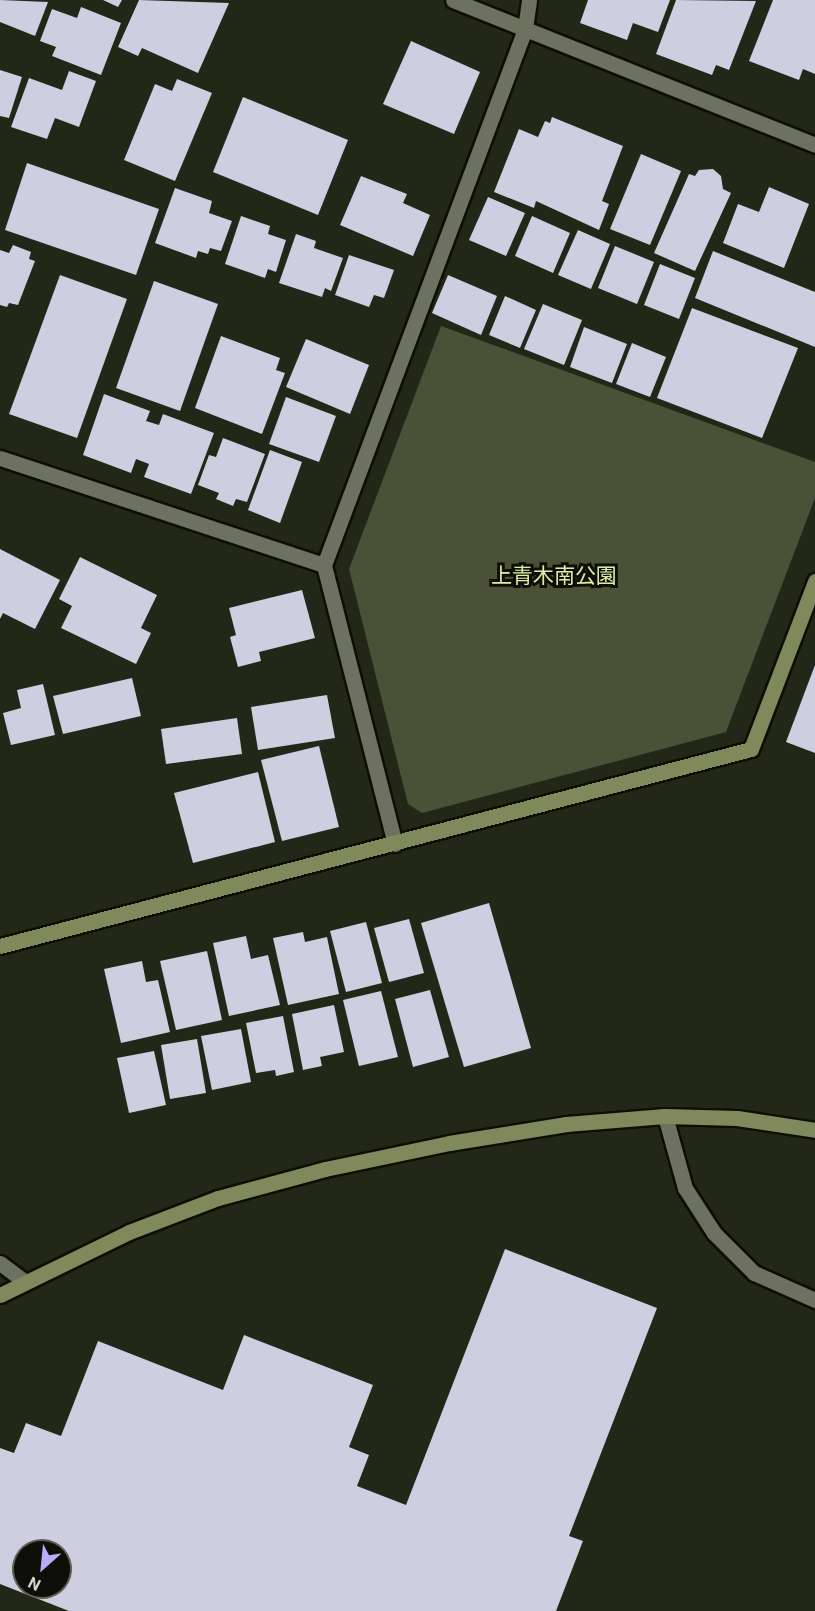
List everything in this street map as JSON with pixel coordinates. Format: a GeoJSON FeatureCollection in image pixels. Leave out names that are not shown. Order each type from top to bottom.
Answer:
{"type":"FeatureCollection","features":[{"type":"Feature","properties":{"kind":"street"},"geometry":{"type":"LineString","coordinates":[[453,0],[815,145]]}},
{"type":"Feature","properties":{"kind":"street"},"geometry":{"type":"LineString","coordinates":[[395,844],[324,565],[525,29],[529,0]]}},
{"type":"Feature","properties":{"kind":"street"},"geometry":{"type":"LineString","coordinates":[[0,458],[324,565]]}},
{"type":"Feature","properties":{"kind":"street"},"geometry":{"type":"LineString","coordinates":[[0,946],[751,749],[815,580]]}},
{"type":"Feature","properties":{"kind":"street"},"geometry":{"type":"LineString","coordinates":[[665,1116],[685,1188],[714,1233],[754,1273],[815,1299]]}},
{"type":"Feature","properties":{"kind":"street"},"geometry":{"type":"LineString","coordinates":[[0,1295],[24,1281],[129,1232],[218,1198],[325,1169],[554,1126],[665,1116],[737,1118],[815,1130]]}},
{"type":"Feature","properties":{"kind":"street"},"geometry":{"type":"LineString","coordinates":[[0,1263],[24,1281]]}},
{"type":"Feature","properties":{"kind":"green space","name":"上青木南公園"},"geometry":{"type":"Polygon","coordinates":[[[441,326],[815,462],[815,498],[726,732],[422,813],[408,804],[349,569],[441,326]]]}},
{"type":"Feature","properties":{"kind":"building"},"geometry":{"type":"Polygon","coordinates":[[[0,0],[48,2],[35,36],[0,22],[0,0]]]}},
{"type":"Feature","properties":{"kind":"building"},"geometry":{"type":"Polygon","coordinates":[[[103,0],[122,0],[118,7],[103,0]]]}},
{"type":"Feature","properties":{"kind":"building"},"geometry":{"type":"Polygon","coordinates":[[[139,0],[229,3],[198,73],[142,48],[138,56],[118,47],[139,0]]]}},
{"type":"Feature","properties":{"kind":"building"},"geometry":{"type":"Polygon","coordinates":[[[588,0],[670,0],[658,32],[633,23],[627,40],[580,23],[588,0]]]}},
{"type":"Feature","properties":{"kind":"building"},"geometry":{"type":"Polygon","coordinates":[[[676,0],[756,1],[729,70],[716,65],[712,75],[656,54],[676,0]]]}},
{"type":"Feature","properties":{"kind":"building"},"geometry":{"type":"Polygon","coordinates":[[[773,0],[815,0],[815,74],[803,69],[799,80],[749,61],[773,0]]]}},
{"type":"Feature","properties":{"kind":"building"},"geometry":{"type":"Polygon","coordinates":[[[81,7],[121,23],[101,75],[52,56],[56,47],[40,41],[52,9],[77,18],[81,7]]]}},
{"type":"Feature","properties":{"kind":"building"},"geometry":{"type":"Polygon","coordinates":[[[411,41],[480,72],[454,134],[383,104],[411,41]]]}},
{"type":"Feature","properties":{"kind":"building"},"geometry":{"type":"Polygon","coordinates":[[[0,70],[22,77],[9,118],[0,116],[0,70]]]}},
{"type":"Feature","properties":{"kind":"building"},"geometry":{"type":"Polygon","coordinates":[[[69,71],[96,81],[79,127],[55,118],[47,139],[11,127],[29,78],[62,90],[69,71]]]}},
{"type":"Feature","properties":{"kind":"building"},"geometry":{"type":"Polygon","coordinates":[[[177,79],[212,93],[175,181],[124,160],[155,84],[172,91],[177,79]]]}},
{"type":"Feature","properties":{"kind":"building"},"geometry":{"type":"Polygon","coordinates":[[[243,97],[348,140],[318,215],[213,172],[243,97]]]}},
{"type":"Feature","properties":{"kind":"building"},"geometry":{"type":"Polygon","coordinates":[[[552,117],[623,146],[602,201],[609,204],[599,230],[536,201],[534,208],[494,192],[519,129],[538,137],[545,121],[550,123],[552,117]]]}},
{"type":"Feature","properties":{"kind":"building"},"geometry":{"type":"Polygon","coordinates":[[[641,154],[681,171],[650,245],[610,229],[641,154]]]}},
{"type":"Feature","properties":{"kind":"building"},"geometry":{"type":"Polygon","coordinates":[[[27,163],[159,209],[136,275],[5,230],[27,163]]]}},
{"type":"Feature","properties":{"kind":"building"},"geometry":{"type":"Polygon","coordinates":[[[713,169],[721,176],[723,189],[731,193],[695,271],[654,253],[689,174],[695,176],[699,170],[713,169]]]}},
{"type":"Feature","properties":{"kind":"building"},"geometry":{"type":"Polygon","coordinates":[[[361,176],[407,194],[403,203],[430,215],[413,256],[340,225],[361,176]]]}},
{"type":"Feature","properties":{"kind":"building"},"geometry":{"type":"Polygon","coordinates":[[[769,187],[809,204],[784,268],[723,243],[738,204],[759,212],[769,187]]]}},
{"type":"Feature","properties":{"kind":"building"},"geometry":{"type":"Polygon","coordinates":[[[175,188],[212,201],[209,213],[232,221],[221,251],[210,248],[208,254],[198,251],[196,258],[155,243],[175,188]]]}},
{"type":"Feature","properties":{"kind":"building"},"geometry":{"type":"Polygon","coordinates":[[[488,197],[525,213],[506,256],[469,240],[488,197]]]}},
{"type":"Feature","properties":{"kind":"building"},"geometry":{"type":"Polygon","coordinates":[[[241,216],[270,226],[268,234],[286,240],[276,272],[268,269],[265,278],[225,264],[241,216]]]}},
{"type":"Feature","properties":{"kind":"building"},"geometry":{"type":"Polygon","coordinates":[[[532,216],[570,233],[553,273],[515,256],[532,216]]]}},
{"type":"Feature","properties":{"kind":"building"},"geometry":{"type":"Polygon","coordinates":[[[578,230],[610,244],[591,289],[558,275],[578,230]]]}},
{"type":"Feature","properties":{"kind":"building"},"geometry":{"type":"Polygon","coordinates":[[[296,234],[316,241],[314,248],[343,258],[331,291],[325,288],[322,297],[279,283],[296,234]]]}},
{"type":"Feature","properties":{"kind":"building"},"geometry":{"type":"Polygon","coordinates":[[[13,245],[31,252],[29,259],[35,261],[18,305],[9,303],[7,307],[0,305],[0,250],[9,253],[13,245]]]}},
{"type":"Feature","properties":{"kind":"building"},"geometry":{"type":"Polygon","coordinates":[[[615,246],[654,262],[637,304],[598,288],[615,246]]]}},
{"type":"Feature","properties":{"kind":"building"},"geometry":{"type":"Polygon","coordinates":[[[713,251],[815,292],[815,347],[695,298],[713,251]]]}},
{"type":"Feature","properties":{"kind":"building"},"geometry":{"type":"Polygon","coordinates":[[[349,255],[394,270],[384,298],[374,295],[369,307],[335,295],[349,255]]]}},
{"type":"Feature","properties":{"kind":"building"},"geometry":{"type":"Polygon","coordinates":[[[660,264],[695,278],[679,319],[644,305],[660,264]]]}},
{"type":"Feature","properties":{"kind":"building"},"geometry":{"type":"Polygon","coordinates":[[[60,275],[127,299],[77,438],[9,414],[60,275]]]}},
{"type":"Feature","properties":{"kind":"building"},"geometry":{"type":"Polygon","coordinates":[[[448,275],[497,296],[481,335],[432,313],[448,275]]]}},
{"type":"Feature","properties":{"kind":"building"},"geometry":{"type":"Polygon","coordinates":[[[154,281],[218,304],[180,411],[116,388],[154,281]]]}},
{"type":"Feature","properties":{"kind":"building"},"geometry":{"type":"Polygon","coordinates":[[[505,296],[536,310],[520,348],[489,335],[505,296]]]}},
{"type":"Feature","properties":{"kind":"building"},"geometry":{"type":"Polygon","coordinates":[[[543,304],[582,320],[564,365],[524,349],[543,304]]]}},
{"type":"Feature","properties":{"kind":"building"},"geometry":{"type":"Polygon","coordinates":[[[692,308],[798,348],[762,438],[657,398],[692,308]]]}},
{"type":"Feature","properties":{"kind":"building"},"geometry":{"type":"Polygon","coordinates":[[[584,327],[627,344],[612,383],[570,367],[584,327]]]}},
{"type":"Feature","properties":{"kind":"building"},"geometry":{"type":"Polygon","coordinates":[[[221,336],[280,358],[276,370],[285,373],[262,434],[195,408],[221,336]]]}},
{"type":"Feature","properties":{"kind":"building"},"geometry":{"type":"Polygon","coordinates":[[[306,339],[369,365],[350,414],[286,387],[306,339]]]}},
{"type":"Feature","properties":{"kind":"building"},"geometry":{"type":"Polygon","coordinates":[[[632,343],[666,357],[650,397],[616,384],[632,343]]]}},
{"type":"Feature","properties":{"kind":"building"},"geometry":{"type":"Polygon","coordinates":[[[104,394],[150,411],[146,421],[159,425],[163,414],[214,433],[191,494],[144,477],[149,464],[136,459],[131,473],[83,455],[104,394]]]}},
{"type":"Feature","properties":{"kind":"building"},"geometry":{"type":"Polygon","coordinates":[[[286,397],[336,416],[319,462],[269,444],[286,397]]]}},
{"type":"Feature","properties":{"kind":"building"},"geometry":{"type":"Polygon","coordinates":[[[223,438],[265,454],[247,502],[236,499],[233,506],[216,499],[219,493],[198,485],[209,455],[216,457],[223,438]]]}},
{"type":"Feature","properties":{"kind":"building"},"geometry":{"type":"Polygon","coordinates":[[[270,450],[302,462],[280,523],[248,510],[270,450]]]}},
{"type":"Feature","properties":{"kind":"building"},"geometry":{"type":"Polygon","coordinates":[[[0,549],[60,580],[35,629],[3,613],[0,619],[0,549]]]}},
{"type":"Feature","properties":{"kind":"building"},"geometry":{"type":"Polygon","coordinates":[[[80,557],[157,595],[141,628],[151,633],[136,664],[61,628],[72,606],[59,599],[80,557]]]}},
{"type":"Feature","properties":{"kind":"building"},"geometry":{"type":"Polygon","coordinates":[[[302,590],[315,638],[259,652],[261,661],[238,667],[230,637],[236,635],[229,608],[302,590]]]}},
{"type":"Feature","properties":{"kind":"building"},"geometry":{"type":"Polygon","coordinates":[[[815,665],[815,753],[786,742],[815,665]]]}},
{"type":"Feature","properties":{"kind":"building"},"geometry":{"type":"Polygon","coordinates":[[[132,678],[141,716],[63,734],[53,696],[132,678]]]}},
{"type":"Feature","properties":{"kind":"building"},"geometry":{"type":"Polygon","coordinates":[[[43,684],[55,735],[11,745],[3,713],[21,708],[17,690],[43,684]]]}},
{"type":"Feature","properties":{"kind":"building"},"geometry":{"type":"Polygon","coordinates":[[[327,695],[335,738],[258,750],[251,707],[327,695]]]}},
{"type":"Feature","properties":{"kind":"building"},"geometry":{"type":"Polygon","coordinates":[[[237,718],[242,754],[166,764],[161,729],[237,718]]]}},
{"type":"Feature","properties":{"kind":"building"},"geometry":{"type":"Polygon","coordinates":[[[319,746],[339,827],[282,841],[261,760],[319,746]]]}},
{"type":"Feature","properties":{"kind":"building"},"geometry":{"type":"Polygon","coordinates":[[[258,772],[275,842],[193,863],[174,793],[258,772]]]}},
{"type":"Feature","properties":{"kind":"building"},"geometry":{"type":"Polygon","coordinates":[[[489,903],[531,1048],[464,1067],[421,923],[489,903]]]}},
{"type":"Feature","properties":{"kind":"building"},"geometry":{"type":"Polygon","coordinates":[[[409,919],[424,973],[389,982],[374,928],[409,919]]]}},
{"type":"Feature","properties":{"kind":"building"},"geometry":{"type":"Polygon","coordinates":[[[366,922],[382,983],[346,992],[330,931],[366,922]]]}},
{"type":"Feature","properties":{"kind":"building"},"geometry":{"type":"Polygon","coordinates":[[[303,932],[305,942],[327,937],[339,994],[288,1005],[273,938],[303,932]]]}},
{"type":"Feature","properties":{"kind":"building"},"geometry":{"type":"Polygon","coordinates":[[[246,936],[251,959],[268,955],[280,1005],[229,1016],[213,943],[246,936]]]}},
{"type":"Feature","properties":{"kind":"building"},"geometry":{"type":"Polygon","coordinates":[[[207,951],[222,1020],[176,1030],[160,961],[207,951]]]}},
{"type":"Feature","properties":{"kind":"building"},"geometry":{"type":"Polygon","coordinates":[[[142,961],[146,982],[158,980],[170,1032],[121,1043],[104,969],[142,961]]]}},
{"type":"Feature","properties":{"kind":"building"},"geometry":{"type":"Polygon","coordinates":[[[430,990],[449,1057],[413,1067],[395,999],[430,990]]]}},
{"type":"Feature","properties":{"kind":"building"},"geometry":{"type":"Polygon","coordinates":[[[381,991],[398,1057],[359,1066],[343,1000],[381,991]]]}},
{"type":"Feature","properties":{"kind":"building"},"geometry":{"type":"Polygon","coordinates":[[[334,1005],[344,1052],[320,1057],[322,1066],[303,1070],[292,1014],[334,1005]]]}},
{"type":"Feature","properties":{"kind":"building"},"geometry":{"type":"Polygon","coordinates":[[[283,1016],[294,1072],[276,1076],[275,1070],[256,1073],[246,1023],[283,1016]]]}},
{"type":"Feature","properties":{"kind":"building"},"geometry":{"type":"Polygon","coordinates":[[[241,1029],[251,1082],[212,1090],[201,1036],[241,1029]]]}},
{"type":"Feature","properties":{"kind":"building"},"geometry":{"type":"Polygon","coordinates":[[[197,1039],[206,1093],[170,1099],[161,1045],[197,1039]]]}},
{"type":"Feature","properties":{"kind":"building"},"geometry":{"type":"Polygon","coordinates":[[[154,1051],[166,1105],[129,1113],[117,1058],[154,1051]]]}},
{"type":"Feature","properties":{"kind":"building"},"geometry":{"type":"Polygon","coordinates":[[[505,1249],[657,1308],[569,1536],[583,1541],[556,1611],[69,1611],[38,1599],[72,1599],[72,1539],[12,1539],[12,1589],[0,1584],[0,1448],[14,1453],[26,1423],[61,1436],[98,1341],[223,1390],[244,1335],[373,1385],[349,1447],[369,1455],[357,1486],[406,1505],[505,1249]]]}}]}
